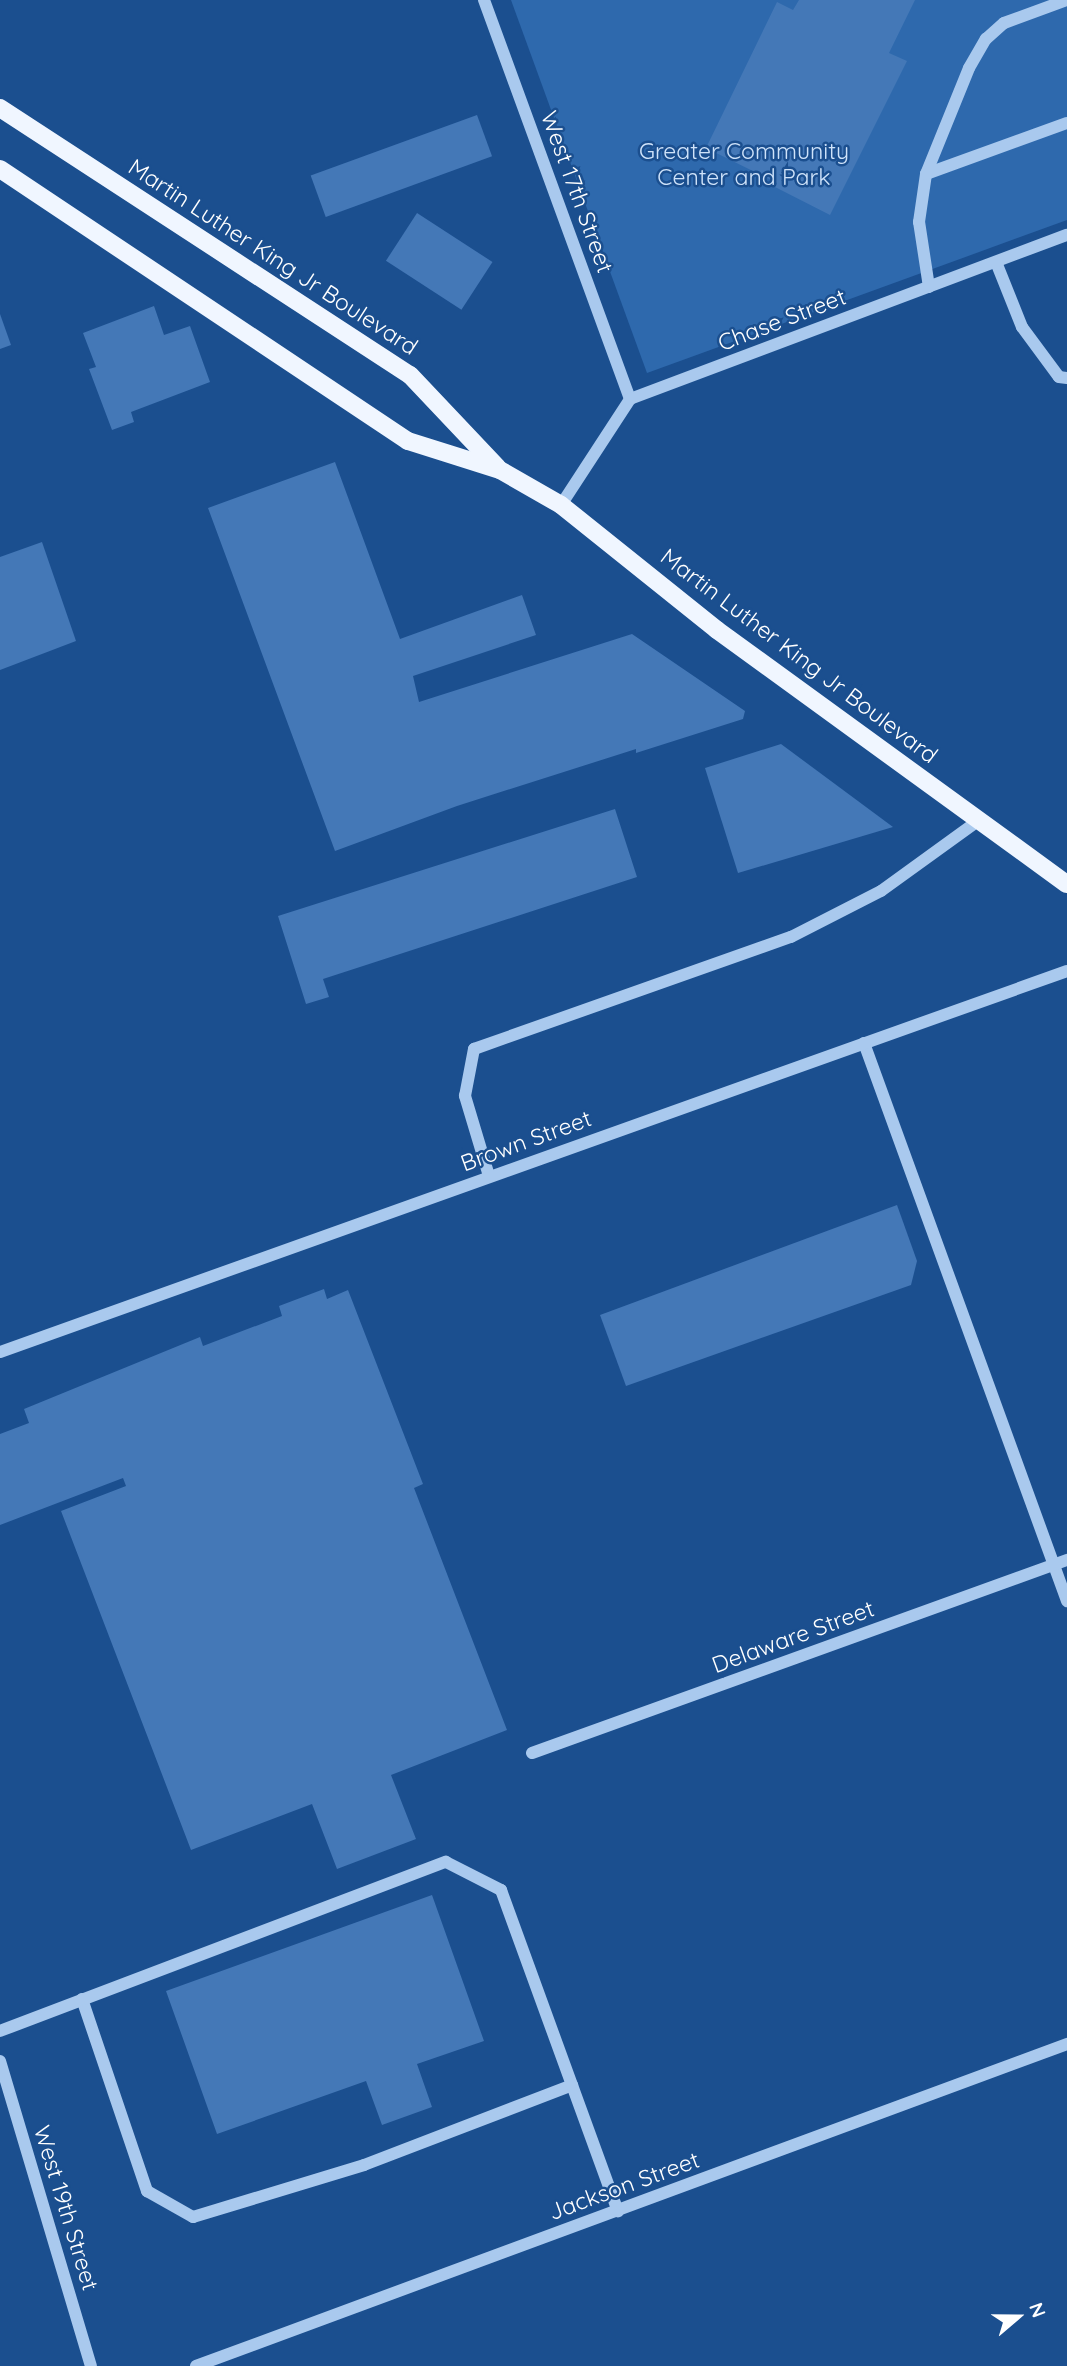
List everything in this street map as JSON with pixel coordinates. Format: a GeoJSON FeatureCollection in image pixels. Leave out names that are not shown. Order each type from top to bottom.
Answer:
{"type":"FeatureCollection","features":[{"type":"Feature","properties":{"kind":"main road","name":"Martin Luther King Jr Boulevard"},"geometry":{"type":"LineString","coordinates":[[0,108],[410,375],[500,470]]}},
{"type":"Feature","properties":{"kind":"main road","name":"Martin Luther King Jr Boulevard"},"geometry":{"type":"LineString","coordinates":[[0,169],[408,441],[500,470],[561,505],[717,630],[1067,884]]}},
{"type":"Feature","properties":{"kind":"street","name":"West 17th Street"},"geometry":{"type":"LineString","coordinates":[[484,0],[630,399]]}},
{"type":"Feature","properties":{"kind":"street"},"geometry":{"type":"LineString","coordinates":[[929,287],[919,222],[926,174],[969,68],[986,39],[1004,23],[1067,0]]}},
{"type":"Feature","properties":{"kind":"street"},"geometry":{"type":"LineString","coordinates":[[926,174],[1067,124]]}},
{"type":"Feature","properties":{"kind":"street","name":"Chase Street"},"geometry":{"type":"LineString","coordinates":[[630,399],[1067,235]]}},
{"type":"Feature","properties":{"kind":"street"},"geometry":{"type":"LineString","coordinates":[[996,262],[1023,327],[1059,377],[1067,378]]}},
{"type":"Feature","properties":{"kind":"street"},"geometry":{"type":"LineString","coordinates":[[561,505],[630,399]]}},
{"type":"Feature","properties":{"kind":"street"},"geometry":{"type":"LineString","coordinates":[[489,1176],[465,1096],[474,1049],[791,936],[881,891],[979,820]]}},
{"type":"Feature","properties":{"kind":"street","name":"Brown Street"},"geometry":{"type":"LineString","coordinates":[[0,1352],[1067,971]]}},
{"type":"Feature","properties":{"kind":"street"},"geometry":{"type":"LineString","coordinates":[[864,1043],[1067,1601]]}},
{"type":"Feature","properties":{"kind":"street","name":"Delaware Street"},"geometry":{"type":"LineString","coordinates":[[532,1753],[1067,1560]]}},
{"type":"Feature","properties":{"kind":"street"},"geometry":{"type":"LineString","coordinates":[[0,2031],[446,1862],[501,1890],[618,2211]]}},
{"type":"Feature","properties":{"kind":"street"},"geometry":{"type":"LineString","coordinates":[[82,1999],[147,2191],[193,2217],[364,2165],[572,2085]]}},
{"type":"Feature","properties":{"kind":"street","name":"Jackson Street"},"geometry":{"type":"LineString","coordinates":[[196,2366],[1067,2044]]}},
{"type":"Feature","properties":{"kind":"street","name":"West 19th Street"},"geometry":{"type":"LineString","coordinates":[[0,2061],[91,2366]]}},
{"type":"Feature","properties":{"kind":"green space","name":"Greater Community Center and Park"},"geometry":{"type":"Polygon","coordinates":[[[511,0],[1067,0],[1067,220],[647,373],[511,0]]]}},
{"type":"Feature","properties":{"kind":"building"},"geometry":{"type":"Polygon","coordinates":[[[799,0],[915,0],[889,53],[907,61],[830,215],[775,187],[777,183],[706,148],[777,2],[793,10],[799,0]]]}},
{"type":"Feature","properties":{"kind":"building"},"geometry":{"type":"Polygon","coordinates":[[[477,115],[492,156],[326,217],[311,176],[477,115]]]}},
{"type":"Feature","properties":{"kind":"building"},"geometry":{"type":"Polygon","coordinates":[[[417,213],[492,262],[461,310],[386,261],[417,213]]]}},
{"type":"Feature","properties":{"kind":"building"},"geometry":{"type":"Polygon","coordinates":[[[154,306],[164,335],[190,326],[210,382],[131,412],[134,422],[112,430],[89,369],[96,367],[83,333],[154,306]]]}},
{"type":"Feature","properties":{"kind":"building"},"geometry":{"type":"Polygon","coordinates":[[[0,314],[11,345],[0,349],[0,314]]]}},
{"type":"Feature","properties":{"kind":"building"},"geometry":{"type":"Polygon","coordinates":[[[335,462],[400,639],[522,595],[536,635],[413,676],[419,702],[632,634],[745,711],[743,719],[636,753],[636,749],[457,806],[335,851],[208,508],[335,462]]]}},
{"type":"Feature","properties":{"kind":"building"},"geometry":{"type":"Polygon","coordinates":[[[42,542],[76,641],[0,670],[0,557],[42,542]]]}},
{"type":"Feature","properties":{"kind":"building"},"geometry":{"type":"Polygon","coordinates":[[[781,744],[893,827],[738,873],[705,768],[781,744]]]}},
{"type":"Feature","properties":{"kind":"building"},"geometry":{"type":"Polygon","coordinates":[[[615,809],[637,877],[323,979],[329,997],[306,1004],[278,916],[615,809]]]}},
{"type":"Feature","properties":{"kind":"building"},"geometry":{"type":"Polygon","coordinates":[[[897,1205],[917,1261],[911,1285],[626,1386],[600,1315],[897,1205]]]}},
{"type":"Feature","properties":{"kind":"building"},"geometry":{"type":"Polygon","coordinates":[[[324,1289],[327,1299],[348,1290],[423,1484],[414,1488],[507,1730],[391,1775],[416,1839],[337,1869],[312,1804],[191,1850],[61,1511],[126,1486],[123,1478],[0,1525],[0,1434],[29,1423],[24,1409],[200,1337],[203,1346],[282,1316],[279,1306],[324,1289]]]}},
{"type":"Feature","properties":{"kind":"building"},"geometry":{"type":"Polygon","coordinates":[[[432,1895],[484,2041],[417,2064],[432,2107],[382,2125],[366,2081],[217,2134],[166,1991],[432,1895]]]}}]}
